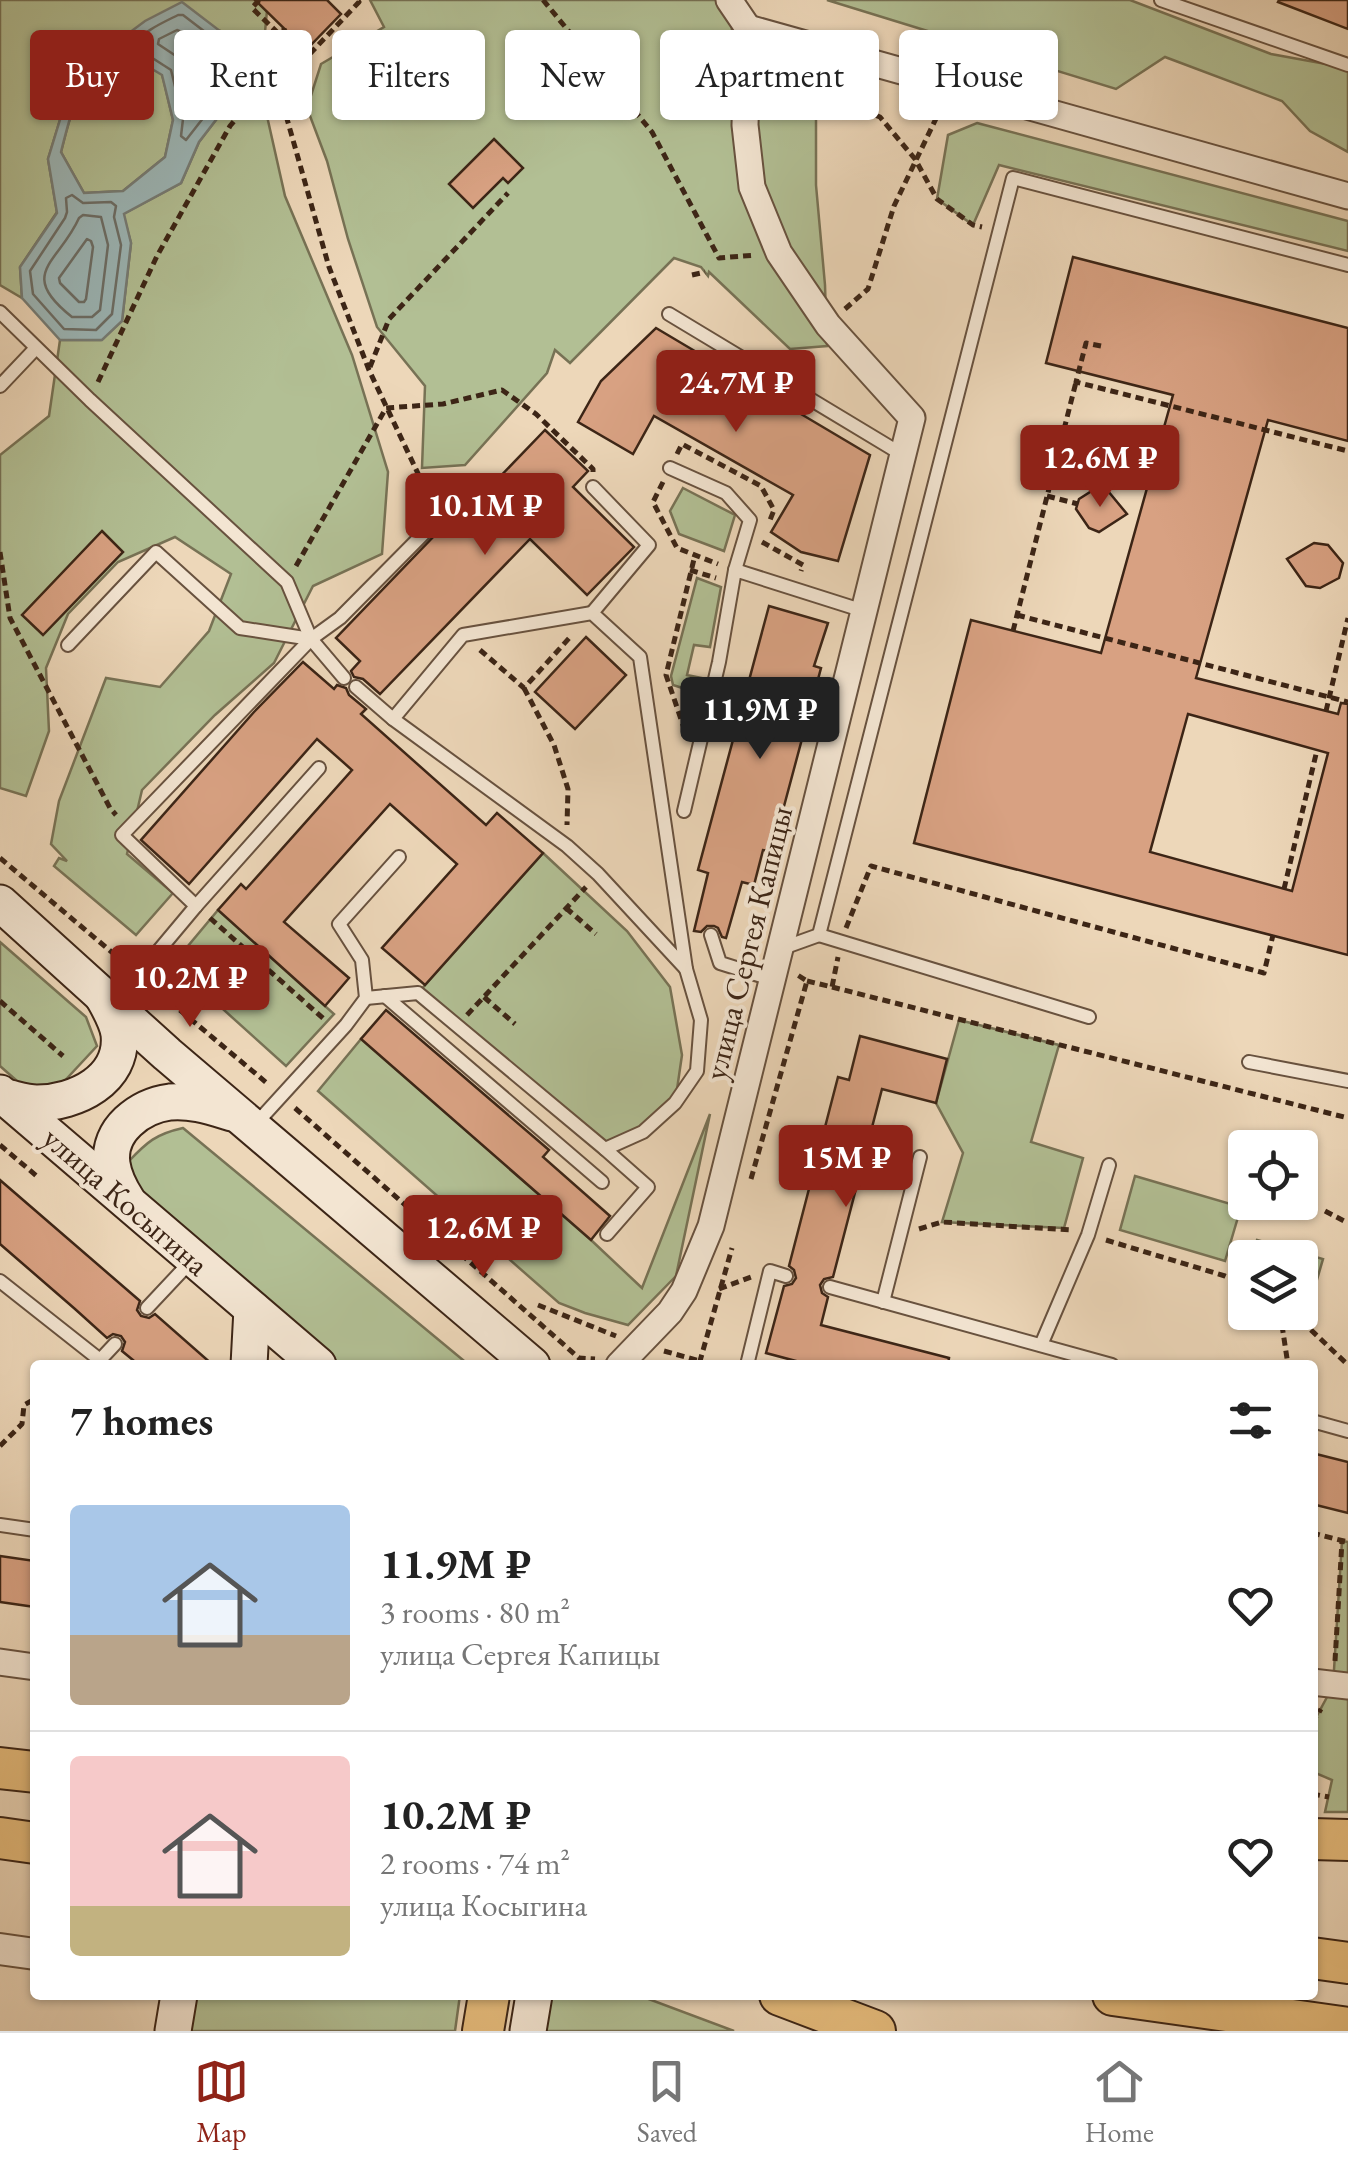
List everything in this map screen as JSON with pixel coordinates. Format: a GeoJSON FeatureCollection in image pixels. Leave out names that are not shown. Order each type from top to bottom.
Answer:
{"type":"FeatureCollection","features":[{"type":"Feature","properties":{"kind":"main road"},"geometry":{"type":"LineString","coordinates":[[0,903],[245,1121],[526,1360]]}},
{"type":"Feature","properties":{"kind":"main road"},"geometry":{"type":"LineString","coordinates":[[3,1095],[35,1104],[86,1093],[102,1080],[115,1062],[119,1037],[108,999]]}},
{"type":"Feature","properties":{"kind":"main road","name":"улица Косыгина"},"geometry":{"type":"LineString","coordinates":[[3,1095],[312,1360]]}},
{"type":"Feature","properties":{"kind":"main road"},"geometry":{"type":"LineString","coordinates":[[130,1206],[116,1181],[111,1160],[116,1140],[128,1120],[148,1107],[172,1102],[198,1103],[245,1121]]}},
{"type":"Feature","properties":{"kind":"main road"},"geometry":{"type":"LineString","coordinates":[[249,1360],[252,1308]]}},
{"type":"Feature","properties":{"kind":"main road"},"geometry":{"type":"LineString","coordinates":[[0,1768],[30,1771]]}},
{"type":"Feature","properties":{"kind":"main road"},"geometry":{"type":"LineString","coordinates":[[1318,1838],[1348,1837]]}},
{"type":"Feature","properties":{"kind":"main road"},"geometry":{"type":"LineString","coordinates":[[0,1838],[30,1842]]}},
{"type":"Feature","properties":{"kind":"main road"},"geometry":{"type":"LineString","coordinates":[[1318,1959],[1348,1963]]}},
{"type":"Feature","properties":{"kind":"main road"},"geometry":{"type":"LineString","coordinates":[[174,2031],[178,2000]]}},
{"type":"Feature","properties":{"kind":"main road"},"geometry":{"type":"LineString","coordinates":[[483,2031],[488,2000]]}},
{"type":"Feature","properties":{"kind":"main road"},"geometry":{"type":"LineString","coordinates":[[528,2031],[533,2000]]}},
{"type":"Feature","properties":{"kind":"main road"},"geometry":{"type":"LineString","coordinates":[[792,2000],[875,2031]]}},
{"type":"Feature","properties":{"kind":"main road"},"geometry":{"type":"LineString","coordinates":[[1149,2000],[1348,2028]]}},
{"type":"Feature","properties":{"kind":"street"},"geometry":{"type":"LineString","coordinates":[[730,0],[748,28],[899,70]]}},
{"type":"Feature","properties":{"kind":"street","name":"улица Сергея Капицы"},"geometry":{"type":"LineString","coordinates":[[613,1360],[662,1321],[684,1291],[711,1226],[912,418],[828,324],[779,253],[752,187],[745,125],[748,28]]}},
{"type":"Feature","properties":{"kind":"street"},"geometry":{"type":"LineString","coordinates":[[1058,115],[1348,196]]}},
{"type":"Feature","properties":{"kind":"street"},"geometry":{"type":"LineString","coordinates":[[0,1662],[30,1666]]}},
{"type":"Feature","properties":{"kind":"street"},"geometry":{"type":"LineString","coordinates":[[0,1949],[30,1953]]}},
{"type":"Feature","properties":{"kind":"lane"},"geometry":{"type":"LineString","coordinates":[[1162,0],[1348,65]]}},
{"type":"Feature","properties":{"kind":"lane"},"geometry":{"type":"LineString","coordinates":[[818,935],[1013,178],[1348,265]]}},
{"type":"Feature","properties":{"kind":"lane"},"geometry":{"type":"LineString","coordinates":[[0,312],[287,582],[311,639],[350,683],[393,720],[567,846],[686,969]]}},
{"type":"Feature","properties":{"kind":"lane"},"geometry":{"type":"LineString","coordinates":[[669,314],[902,455]]}},
{"type":"Feature","properties":{"kind":"lane"},"geometry":{"type":"LineString","coordinates":[[0,386],[36,348]]}},
{"type":"Feature","properties":{"kind":"lane"},"geometry":{"type":"LineString","coordinates":[[670,468],[726,492],[750,520],[733,576],[719,662],[684,811]]}},
{"type":"Feature","properties":{"kind":"lane"},"geometry":{"type":"LineString","coordinates":[[393,720],[463,635],[592,613],[649,546],[594,487]]}},
{"type":"Feature","properties":{"kind":"lane"},"geometry":{"type":"LineString","coordinates":[[196,906],[122,835],[311,639],[340,618],[439,518]]}},
{"type":"Feature","properties":{"kind":"lane"},"geometry":{"type":"LineString","coordinates":[[68,645],[156,552],[240,628],[311,639]]}},
{"type":"Feature","properties":{"kind":"lane"},"geometry":{"type":"LineString","coordinates":[[733,576],[864,611]]}},
{"type":"Feature","properties":{"kind":"lane"},"geometry":{"type":"LineString","coordinates":[[592,613],[640,657],[686,969],[701,1020],[698,1071],[675,1102],[643,1132],[605,1149]]}},
{"type":"Feature","properties":{"kind":"lane"},"geometry":{"type":"LineString","coordinates":[[108,999],[139,976],[319,768]]}},
{"type":"Feature","properties":{"kind":"lane"},"geometry":{"type":"LineString","coordinates":[[245,1121],[282,1096],[366,998],[362,960],[339,924],[399,857]]}},
{"type":"Feature","properties":{"kind":"lane"},"geometry":{"type":"LineString","coordinates":[[711,935],[720,963],[771,979]]}},
{"type":"Feature","properties":{"kind":"lane"},"geometry":{"type":"LineString","coordinates":[[780,949],[818,935],[1089,1017]]}},
{"type":"Feature","properties":{"kind":"lane"},"geometry":{"type":"LineString","coordinates":[[366,998],[418,993],[648,1187],[607,1234]]}},
{"type":"Feature","properties":{"kind":"lane"},"geometry":{"type":"LineString","coordinates":[[385,996],[602,1182]]}},
{"type":"Feature","properties":{"kind":"lane"},"geometry":{"type":"LineString","coordinates":[[1249,1062],[1348,1081]]}},
{"type":"Feature","properties":{"kind":"lane"},"geometry":{"type":"LineString","coordinates":[[884,1302],[920,1157]]}},
{"type":"Feature","properties":{"kind":"lane"},"geometry":{"type":"LineString","coordinates":[[1041,1346],[1088,1235],[1109,1165]]}},
{"type":"Feature","properties":{"kind":"lane"},"geometry":{"type":"LineString","coordinates":[[148,1308],[193,1259]]}},
{"type":"Feature","properties":{"kind":"lane"},"geometry":{"type":"LineString","coordinates":[[748,1360],[770,1270],[786,1276]]}},
{"type":"Feature","properties":{"kind":"lane"},"geometry":{"type":"LineString","coordinates":[[0,1281],[97,1360]]}},
{"type":"Feature","properties":{"kind":"lane"},"geometry":{"type":"LineString","coordinates":[[830,1287],[1093,1360]]}},
{"type":"Feature","properties":{"kind":"lane"},"geometry":{"type":"LineString","coordinates":[[103,1360],[115,1344]]}},
{"type":"Feature","properties":{"kind":"lane"},"geometry":{"type":"LineString","coordinates":[[1318,1422],[1348,1430]]}},
{"type":"Feature","properties":{"kind":"lane"},"geometry":{"type":"LineString","coordinates":[[0,1526],[30,1529]]}},
{"type":"Feature","properties":{"kind":"path"},"geometry":{"type":"LineString","coordinates":[[259,0],[252,8],[274,30]]}},
{"type":"Feature","properties":{"kind":"path"},"geometry":{"type":"LineString","coordinates":[[312,51],[357,0]]}},
{"type":"Feature","properties":{"kind":"path"},"geometry":{"type":"LineString","coordinates":[[543,0],[652,132],[719,258],[779,253]]}},
{"type":"Feature","properties":{"kind":"path"},"geometry":{"type":"LineString","coordinates":[[879,118],[915,160],[937,199],[973,225],[1000,230]]}},
{"type":"Feature","properties":{"kind":"path"},"geometry":{"type":"LineString","coordinates":[[90,400],[156,256],[235,120]]}},
{"type":"Feature","properties":{"kind":"path"},"geometry":{"type":"LineString","coordinates":[[287,120],[330,268],[369,370],[439,518]]}},
{"type":"Feature","properties":{"kind":"path"},"geometry":{"type":"LineString","coordinates":[[828,324],[868,289],[894,206],[935,120]]}},
{"type":"Feature","properties":{"kind":"path"},"geometry":{"type":"LineString","coordinates":[[369,370],[389,320],[508,193]]}},
{"type":"Feature","properties":{"kind":"path"},"geometry":{"type":"LineString","coordinates":[[692,275],[704,272]]}},
{"type":"Feature","properties":{"kind":"path"},"geometry":{"type":"LineString","coordinates":[[1014,630],[1086,342],[1101,346]]}},
{"type":"Feature","properties":{"kind":"path"},"geometry":{"type":"LineString","coordinates":[[1076,382],[1348,451]]}},
{"type":"Feature","properties":{"kind":"path"},"geometry":{"type":"LineString","coordinates":[[386,408],[443,404],[502,390],[536,414],[594,469],[594,487]]}},
{"type":"Feature","properties":{"kind":"path"},"geometry":{"type":"LineString","coordinates":[[287,582],[386,408]]}},
{"type":"Feature","properties":{"kind":"path"},"geometry":{"type":"LineString","coordinates":[[670,468],[653,502],[676,548],[733,576]]}},
{"type":"Feature","properties":{"kind":"path"},"geometry":{"type":"LineString","coordinates":[[1047,496],[1078,504]]}},
{"type":"Feature","properties":{"kind":"path"},"geometry":{"type":"LineString","coordinates":[[0,552],[10,618],[110,808]]}},
{"type":"Feature","properties":{"kind":"path"},"geometry":{"type":"LineString","coordinates":[[695,555],[666,675],[695,762]]}},
{"type":"Feature","properties":{"kind":"path"},"geometry":{"type":"LineString","coordinates":[[690,570],[733,576]]}},
{"type":"Feature","properties":{"kind":"path"},"geometry":{"type":"LineString","coordinates":[[524,688],[592,613]]}},
{"type":"Feature","properties":{"kind":"path"},"geometry":{"type":"LineString","coordinates":[[1017,615],[1348,702]]}},
{"type":"Feature","properties":{"kind":"path"},"geometry":{"type":"LineString","coordinates":[[1326,711],[1348,618]]}},
{"type":"Feature","properties":{"kind":"path"},"geometry":{"type":"LineString","coordinates":[[463,635],[524,688],[554,745],[568,789],[567,846]]}},
{"type":"Feature","properties":{"kind":"path"},"geometry":{"type":"LineString","coordinates":[[1284,889],[1317,750]]}},
{"type":"Feature","properties":{"kind":"path"},"geometry":{"type":"LineString","coordinates":[[1303,809],[1313,812]]}},
{"type":"Feature","properties":{"kind":"path"},"geometry":{"type":"LineString","coordinates":[[0,858],[282,1096],[579,1358],[594,1360]]}},
{"type":"Feature","properties":{"kind":"path"},"geometry":{"type":"LineString","coordinates":[[832,988],[840,940],[871,866],[1264,973],[1272,935]]}},
{"type":"Feature","properties":{"kind":"path"},"geometry":{"type":"LineString","coordinates":[[457,1026],[598,874]]}},
{"type":"Feature","properties":{"kind":"path"},"geometry":{"type":"LineString","coordinates":[[196,906],[339,1032]]}},
{"type":"Feature","properties":{"kind":"path"},"geometry":{"type":"LineString","coordinates":[[566,908],[596,934]]}},
{"type":"Feature","properties":{"kind":"path"},"geometry":{"type":"LineString","coordinates":[[807,981],[1348,1118]]}},
{"type":"Feature","properties":{"kind":"path"},"geometry":{"type":"LineString","coordinates":[[484,997],[515,1024]]}},
{"type":"Feature","properties":{"kind":"path"},"geometry":{"type":"LineString","coordinates":[[0,1001],[64,1056]]}},
{"type":"Feature","properties":{"kind":"path"},"geometry":{"type":"LineString","coordinates":[[0,1145],[39,1178]]}},
{"type":"Feature","properties":{"kind":"path"},"geometry":{"type":"LineString","coordinates":[[1325,1211],[1348,1222]]}},
{"type":"Feature","properties":{"kind":"path"},"geometry":{"type":"LineString","coordinates":[[1283,1330],[1287,1360]]}},
{"type":"Feature","properties":{"kind":"path"},"geometry":{"type":"LineString","coordinates":[[1311,1330],[1348,1364]]}},
{"type":"Feature","properties":{"kind":"path"},"geometry":{"type":"LineString","coordinates":[[0,1446],[22,1424],[24,1405],[30,1402]]}},
{"type":"Feature","properties":{"kind":"path"},"geometry":{"type":"LineString","coordinates":[[1318,1534],[1345,1542],[1331,1685],[1318,1712]]}},
{"type":"Feature","properties":{"kind":"path"},"geometry":{"type":"LineString","coordinates":[[1318,1795],[1329,1797]]}},
{"type":"Feature","properties":{"kind":"green space"},"geometry":{"type":"Polygon","coordinates":[[[0,0],[268,0],[265,30],[174,30],[174,45],[154,50],[154,30],[30,30],[30,120],[60,120],[48,159],[57,212],[20,267],[22,298],[0,285],[0,0]]]}},
{"type":"Feature","properties":{"kind":"green space"},"geometry":{"type":"Polygon","coordinates":[[[370,0],[745,0],[733,14],[732,30],[660,30],[660,120],[816,120],[816,185],[827,346],[790,349],[709,272],[708,276],[701,267],[674,258],[570,363],[555,350],[547,373],[465,465],[422,468],[425,386],[377,327],[312,120],[312,92],[321,64],[332,58],[332,120],[485,120],[485,30],[379,30],[384,27],[370,0]]]}},
{"type":"Feature","properties":{"kind":"green space"},"geometry":{"type":"Polygon","coordinates":[[[827,0],[1130,0],[1271,54],[1348,68],[1348,152],[1310,131],[1282,101],[1165,57],[1116,89],[1058,71],[1058,30],[924,30],[827,0]]]}},
{"type":"Feature","properties":{"kind":"green space"},"geometry":{"type":"Polygon","coordinates":[[[154,70],[162,74],[173,120],[165,157],[123,191],[84,193],[61,152],[70,120],[154,120],[154,70]]]}},
{"type":"Feature","properties":{"kind":"green space"},"geometry":{"type":"Polygon","coordinates":[[[216,120],[268,120],[285,196],[352,355],[388,472],[382,554],[313,586],[274,663],[215,715],[142,790],[127,854],[173,893],[136,935],[54,866],[59,858],[67,861],[51,844],[59,801],[106,678],[160,687],[209,631],[231,574],[175,537],[118,562],[68,614],[46,668],[49,731],[26,796],[0,788],[0,455],[49,416],[60,340],[101,340],[122,321],[131,243],[123,214],[181,183],[199,142],[216,120]]]}},
{"type":"Feature","properties":{"kind":"green space"},"geometry":{"type":"Polygon","coordinates":[[[977,123],[1348,221],[1348,251],[999,165],[973,225],[937,199],[948,135],[977,123]]]}},
{"type":"Feature","properties":{"kind":"green space"},"geometry":{"type":"Polygon","coordinates":[[[683,488],[735,515],[724,551],[679,534],[670,511],[683,488]]]}},
{"type":"Feature","properties":{"kind":"green space"},"geometry":{"type":"Polygon","coordinates":[[[697,578],[721,587],[710,647],[694,645],[687,675],[702,678],[705,685],[695,692],[673,685],[671,676],[697,578]]]}},
{"type":"Feature","properties":{"kind":"green space"},"geometry":{"type":"Polygon","coordinates":[[[543,853],[627,931],[670,987],[682,1055],[675,1103],[643,1132],[605,1149],[418,993],[543,853]]]}},
{"type":"Feature","properties":{"kind":"green space"},"geometry":{"type":"Polygon","coordinates":[[[218,910],[334,1014],[286,1066],[173,964],[218,910]]]}},
{"type":"Feature","properties":{"kind":"green space"},"geometry":{"type":"Polygon","coordinates":[[[0,942],[86,1017],[97,1046],[57,1089],[25,1088],[0,1066],[0,942]]]}},
{"type":"Feature","properties":{"kind":"green space"},"geometry":{"type":"Polygon","coordinates":[[[959,1020],[1059,1045],[1031,1142],[1083,1158],[1064,1228],[942,1222],[963,1153],[936,1103],[959,1020]]]}},
{"type":"Feature","properties":{"kind":"green space"},"geometry":{"type":"Polygon","coordinates":[[[361,1039],[642,1288],[710,1114],[676,1276],[628,1325],[559,1303],[318,1091],[361,1039]]]}},
{"type":"Feature","properties":{"kind":"green space"},"geometry":{"type":"Polygon","coordinates":[[[183,1128],[463,1360],[333,1360],[129,1183],[129,1161],[159,1136],[183,1128]]]}},
{"type":"Feature","properties":{"kind":"green space"},"geometry":{"type":"Polygon","coordinates":[[[1135,1176],[1228,1203],[1228,1220],[1237,1220],[1228,1240],[1225,1261],[1120,1230],[1135,1176]]]}},
{"type":"Feature","properties":{"kind":"green space"},"geometry":{"type":"Polygon","coordinates":[[[1342,1541],[1348,1542],[1348,1812],[1325,1812],[1332,1780],[1318,1774],[1318,1714],[1333,1686],[1342,1541]]]}},
{"type":"Feature","properties":{"kind":"green space"},"geometry":{"type":"Polygon","coordinates":[[[189,2000],[459,2000],[455,2031],[187,2031],[189,2000]]]}},
{"type":"Feature","properties":{"kind":"green space"},"geometry":{"type":"Polygon","coordinates":[[[543,2000],[651,2000],[734,2031],[540,2031],[543,2000]]]}},
{"type":"Feature","properties":{"kind":"water"},"geometry":{"type":"Polygon","coordinates":[[[182,2],[219,30],[174,30],[174,120],[216,120],[199,142],[181,183],[124,214],[131,243],[122,321],[102,340],[60,340],[22,298],[20,267],[57,213],[48,159],[60,120],[70,120],[61,152],[84,193],[123,191],[165,157],[173,120],[162,75],[154,70],[154,30],[133,30],[182,2]]]}},
{"type":"Feature","properties":{"kind":"building"},"geometry":{"type":"Polygon","coordinates":[[[255,0],[327,0],[341,14],[312,44],[312,30],[286,30],[255,0]]]}},
{"type":"Feature","properties":{"kind":"building"},"geometry":{"type":"Polygon","coordinates":[[[1348,0],[1348,29],[1278,2],[1348,0]]]}},
{"type":"Feature","properties":{"kind":"building"},"geometry":{"type":"Polygon","coordinates":[[[494,139],[523,168],[508,183],[503,178],[473,208],[449,184],[494,139]]]}},
{"type":"Feature","properties":{"kind":"building"},"geometry":{"type":"Polygon","coordinates":[[[1073,257],[1348,328],[1348,441],[1268,420],[1196,678],[1338,714],[1341,703],[1348,704],[1348,955],[914,843],[971,620],[1101,653],[1173,395],[1046,363],[1073,257]],[[1188,714],[1150,852],[1292,891],[1328,753],[1188,714]]]}},
{"type":"Feature","properties":{"kind":"building"},"geometry":{"type":"Polygon","coordinates":[[[656,328],[870,455],[838,561],[801,552],[771,532],[793,495],[654,416],[633,454],[578,422],[601,381],[656,328]]]}},
{"type":"Feature","properties":{"kind":"building"},"geometry":{"type":"Polygon","coordinates":[[[545,430],[588,471],[573,487],[634,547],[587,595],[530,539],[380,694],[363,679],[354,677],[351,671],[360,661],[336,638],[486,482],[491,486],[545,430]]]}},
{"type":"Feature","properties":{"kind":"building"},"geometry":{"type":"Polygon","coordinates":[[[1098,487],[1108,491],[1127,514],[1099,532],[1089,528],[1076,509],[1079,499],[1098,487]]]}},
{"type":"Feature","properties":{"kind":"building"},"geometry":{"type":"Polygon","coordinates":[[[102,531],[123,552],[43,635],[22,615],[102,531]]]}},
{"type":"Feature","properties":{"kind":"building"},"geometry":{"type":"Polygon","coordinates":[[[1314,543],[1328,545],[1343,563],[1339,578],[1320,588],[1306,586],[1287,559],[1314,543]]]}},
{"type":"Feature","properties":{"kind":"building"},"geometry":{"type":"Polygon","coordinates":[[[769,606],[828,623],[814,666],[821,668],[772,851],[763,850],[754,885],[742,882],[726,938],[714,926],[694,931],[708,873],[698,870],[769,606]]]}},
{"type":"Feature","properties":{"kind":"building"},"geometry":{"type":"Polygon","coordinates":[[[586,637],[626,675],[575,729],[535,692],[586,637]]]}},
{"type":"Feature","properties":{"kind":"building"},"geometry":{"type":"Polygon","coordinates":[[[303,662],[334,689],[337,685],[346,688],[366,709],[361,714],[486,825],[497,813],[543,853],[425,985],[382,948],[457,864],[390,804],[284,922],[349,978],[325,1006],[218,910],[241,884],[246,889],[352,770],[317,739],[189,884],[141,840],[303,662]]]}},
{"type":"Feature","properties":{"kind":"building"},"geometry":{"type":"Polygon","coordinates":[[[386,1010],[549,1150],[543,1157],[610,1216],[591,1240],[361,1039],[386,1010]]]}},
{"type":"Feature","properties":{"kind":"building"},"geometry":{"type":"Polygon","coordinates":[[[860,1036],[947,1059],[936,1103],[882,1089],[833,1277],[824,1279],[820,1285],[828,1297],[821,1325],[949,1360],[792,1360],[766,1353],[784,1286],[796,1278],[789,1266],[838,1077],[849,1080],[860,1036]]]}},
{"type":"Feature","properties":{"kind":"building"},"geometry":{"type":"Polygon","coordinates":[[[0,1180],[140,1301],[137,1310],[141,1316],[149,1318],[155,1314],[207,1360],[133,1360],[122,1351],[125,1342],[121,1336],[113,1334],[107,1338],[0,1244],[0,1180]]]}},
{"type":"Feature","properties":{"kind":"building"},"geometry":{"type":"Polygon","coordinates":[[[1318,1454],[1348,1462],[1348,1513],[1318,1506],[1318,1454]]]}},
{"type":"Feature","properties":{"kind":"building"},"geometry":{"type":"Polygon","coordinates":[[[0,1556],[30,1560],[30,1606],[0,1602],[0,1556]]]}}]}
